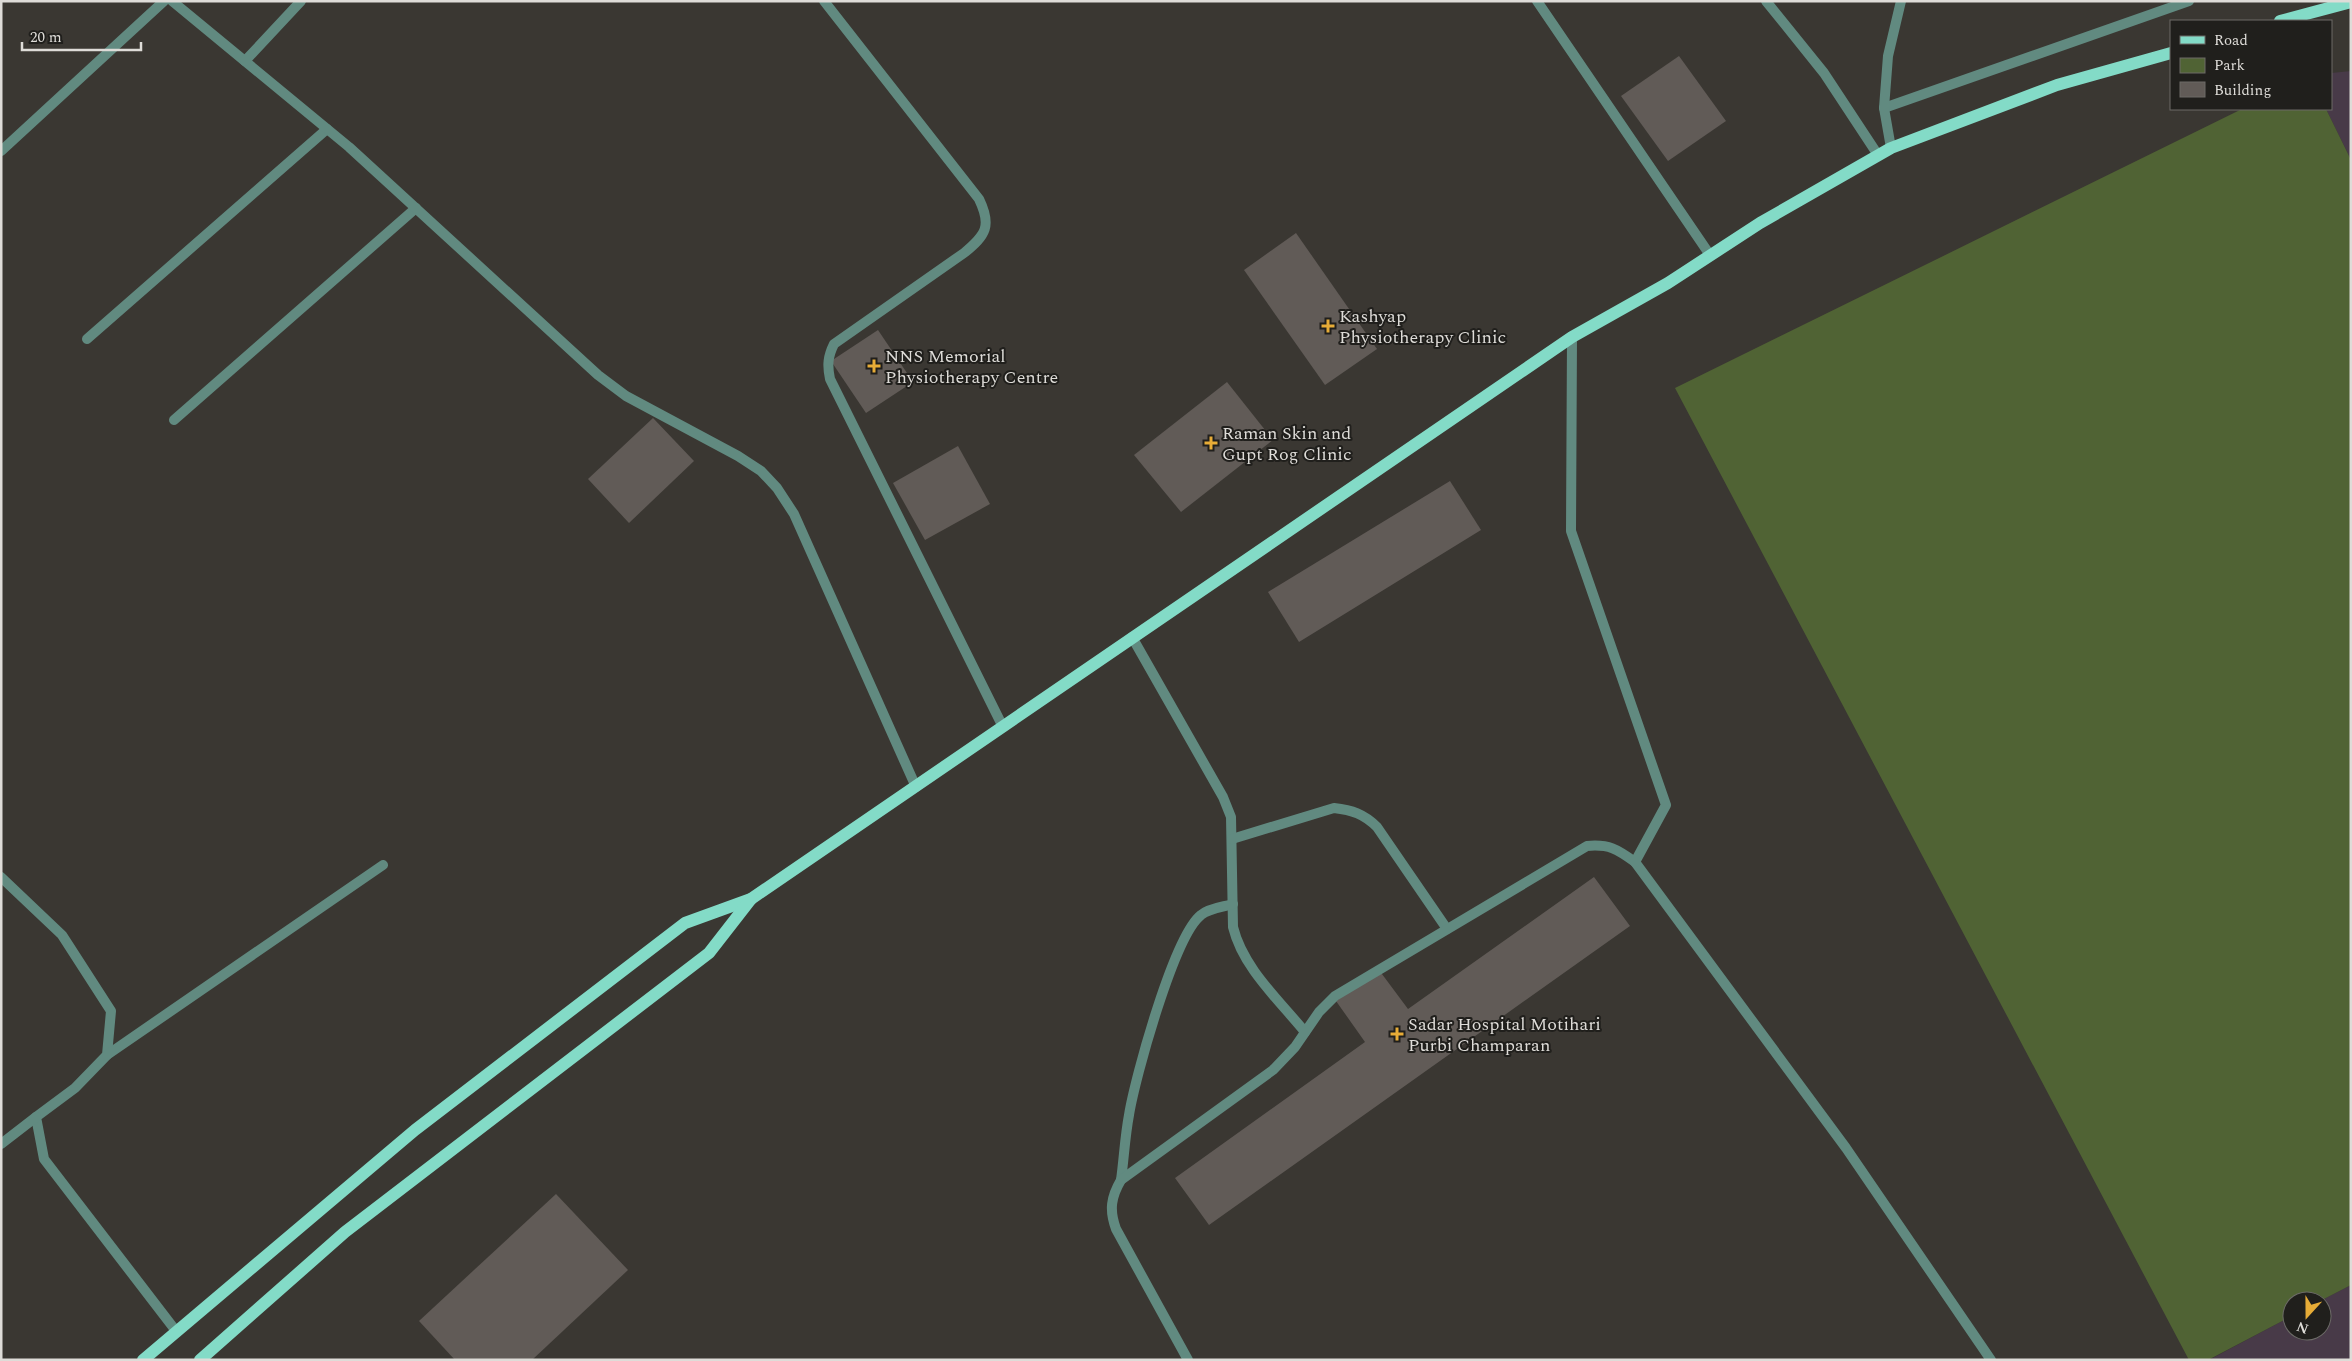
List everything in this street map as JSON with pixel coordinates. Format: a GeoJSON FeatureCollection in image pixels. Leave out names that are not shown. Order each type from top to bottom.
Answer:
{"type":"FeatureCollection","features":[{"type":"Feature","properties":{"kind":"main road"},"geometry":{"type":"LineString","coordinates":[[2284,20],[2351,2]]}},
{"type":"Feature","properties":{"kind":"main road"},"geometry":{"type":"LineString","coordinates":[[143,1360],[415,1130],[685,923],[751,899],[1572,337],[1668,283],[1760,223],[1891,148],[2057,85],[2170,53]]}},
{"type":"Feature","properties":{"kind":"main road"},"geometry":{"type":"LineString","coordinates":[[200,1360],[345,1232],[709,953],[751,899]]}},
{"type":"Feature","properties":{"kind":"street"},"geometry":{"type":"LineString","coordinates":[[1,151],[164,1]]}},
{"type":"Feature","properties":{"kind":"street"},"geometry":{"type":"LineString","coordinates":[[172,1],[327,128],[598,375],[626,396],[738,456],[761,471],[777,488],[794,514],[916,787]]}},
{"type":"Feature","properties":{"kind":"street"},"geometry":{"type":"LineString","coordinates":[[245,61],[301,1]]}},
{"type":"Feature","properties":{"kind":"street"},"geometry":{"type":"LineString","coordinates":[[824,1],[979,199],[987,219],[986,231],[978,242],[834,344],[829,354],[828,366],[830,379],[1003,727]]}},
{"type":"Feature","properties":{"kind":"street"},"geometry":{"type":"LineString","coordinates":[[1537,1],[1710,255]]}},
{"type":"Feature","properties":{"kind":"street"},"geometry":{"type":"LineString","coordinates":[[1766,1],[1824,74],[1878,155]]}},
{"type":"Feature","properties":{"kind":"street"},"geometry":{"type":"LineString","coordinates":[[1891,148],[1884,108],[1888,56],[1901,1]]}},
{"type":"Feature","properties":{"kind":"street"},"geometry":{"type":"LineString","coordinates":[[1884,108],[2189,1]]}},
{"type":"Feature","properties":{"kind":"street"},"geometry":{"type":"LineString","coordinates":[[87,339],[327,128]]}},
{"type":"Feature","properties":{"kind":"street"},"geometry":{"type":"LineString","coordinates":[[174,420],[416,208]]}},
{"type":"Feature","properties":{"kind":"street"},"geometry":{"type":"LineString","coordinates":[[1572,337],[1571,531],[1666,805],[1635,862]]}},
{"type":"Feature","properties":{"kind":"street"},"geometry":{"type":"LineString","coordinates":[[1132,637],[1223,797],[1231,817],[1233,927],[1237,944],[1247,962],[1305,1032]]}},
{"type":"Feature","properties":{"kind":"street"},"geometry":{"type":"LineString","coordinates":[[1232,839],[1334,808],[1351,810],[1366,816],[1377,827],[1447,929]]}},
{"type":"Feature","properties":{"kind":"street"},"geometry":{"type":"LineString","coordinates":[[1121,1180],[1272,1070],[1295,1047],[1319,1012],[1335,996],[1587,846],[1604,845],[1619,850],[1635,862],[1846,1148],[1991,1360]]}},
{"type":"Feature","properties":{"kind":"street"},"geometry":{"type":"LineString","coordinates":[[1,1144],[75,1088],[107,1055],[384,865]]}},
{"type":"Feature","properties":{"kind":"street"},"geometry":{"type":"LineString","coordinates":[[1,877],[62,935],[111,1011],[107,1055]]}},
{"type":"Feature","properties":{"kind":"street"},"geometry":{"type":"LineString","coordinates":[[1188,1360],[1116,1229],[1111,1215],[1111,1205],[1121,1180],[1129,1114],[1142,1062],[1162,994],[1178,952],[1187,934],[1200,916],[1233,904]]}},
{"type":"Feature","properties":{"kind":"street"},"geometry":{"type":"LineString","coordinates":[[36,1117],[44,1159],[176,1331]]}},
{"type":"Feature","properties":{"kind":"shaded area"},"geometry":{"type":"Polygon","coordinates":[[[2351,71],[2351,160],[2326,110],[2332,110],[2332,73],[2351,71]]]}},
{"type":"Feature","properties":{"kind":"shaded area"},"geometry":{"type":"Polygon","coordinates":[[[2351,1285],[2351,1360],[2209,1360],[2282,1321],[2282,1341],[2332,1341],[2332,1295],[2351,1285]]]}},
{"type":"Feature","properties":{"kind":"green space"},"geometry":{"type":"Polygon","coordinates":[[[2240,110],[2326,110],[2351,160],[2351,1285],[2332,1295],[2332,1291],[2282,1291],[2282,1321],[2208,1360],[2189,1360],[1675,388],[2240,110]]]}},
{"type":"Feature","properties":{"kind":"building"},"geometry":{"type":"Polygon","coordinates":[[[1679,56],[1726,121],[1668,161],[1621,96],[1679,56]]]}},
{"type":"Feature","properties":{"kind":"building"},"geometry":{"type":"Polygon","coordinates":[[[1296,233],[1377,349],[1325,385],[1244,270],[1296,233]]]}},
{"type":"Feature","properties":{"kind":"building"},"geometry":{"type":"Polygon","coordinates":[[[878,330],[913,382],[866,413],[831,361],[878,330]]]}},
{"type":"Feature","properties":{"kind":"building"},"geometry":{"type":"Polygon","coordinates":[[[1227,382],[1273,440],[1181,512],[1134,455],[1227,382]]]}},
{"type":"Feature","properties":{"kind":"building"},"geometry":{"type":"Polygon","coordinates":[[[653,418],[694,461],[629,523],[588,479],[653,418]]]}},
{"type":"Feature","properties":{"kind":"building"},"geometry":{"type":"Polygon","coordinates":[[[958,446],[990,504],[925,540],[893,483],[958,446]]]}},
{"type":"Feature","properties":{"kind":"building"},"geometry":{"type":"Polygon","coordinates":[[[1450,481],[1481,530],[1299,642],[1268,592],[1450,481]]]}},
{"type":"Feature","properties":{"kind":"building"},"geometry":{"type":"Polygon","coordinates":[[[1594,877],[1630,926],[1209,1225],[1175,1178],[1365,1042],[1336,1001],[1379,970],[1408,1009],[1594,877]]]}},
{"type":"Feature","properties":{"kind":"building"},"geometry":{"type":"Polygon","coordinates":[[[556,1194],[628,1270],[532,1360],[455,1360],[419,1321],[556,1194]]]}},
{"type":"Feature","properties":{"kind":"place","name":"Kashyap Physiotherapy Clinic"},"geometry":{"type":"Point","coordinates":[1328,326]}},
{"type":"Feature","properties":{"kind":"place","name":"NNS Memorial Physiotherapy Centre"},"geometry":{"type":"Point","coordinates":[874,366]}},
{"type":"Feature","properties":{"kind":"place","name":"Raman Skin and Gupt Rog Clinic"},"geometry":{"type":"Point","coordinates":[1211,443]}},
{"type":"Feature","properties":{"kind":"place","name":"Sadar Hospital Motihari Purbi Champaran"},"geometry":{"type":"Point","coordinates":[1397,1034]}}]}
